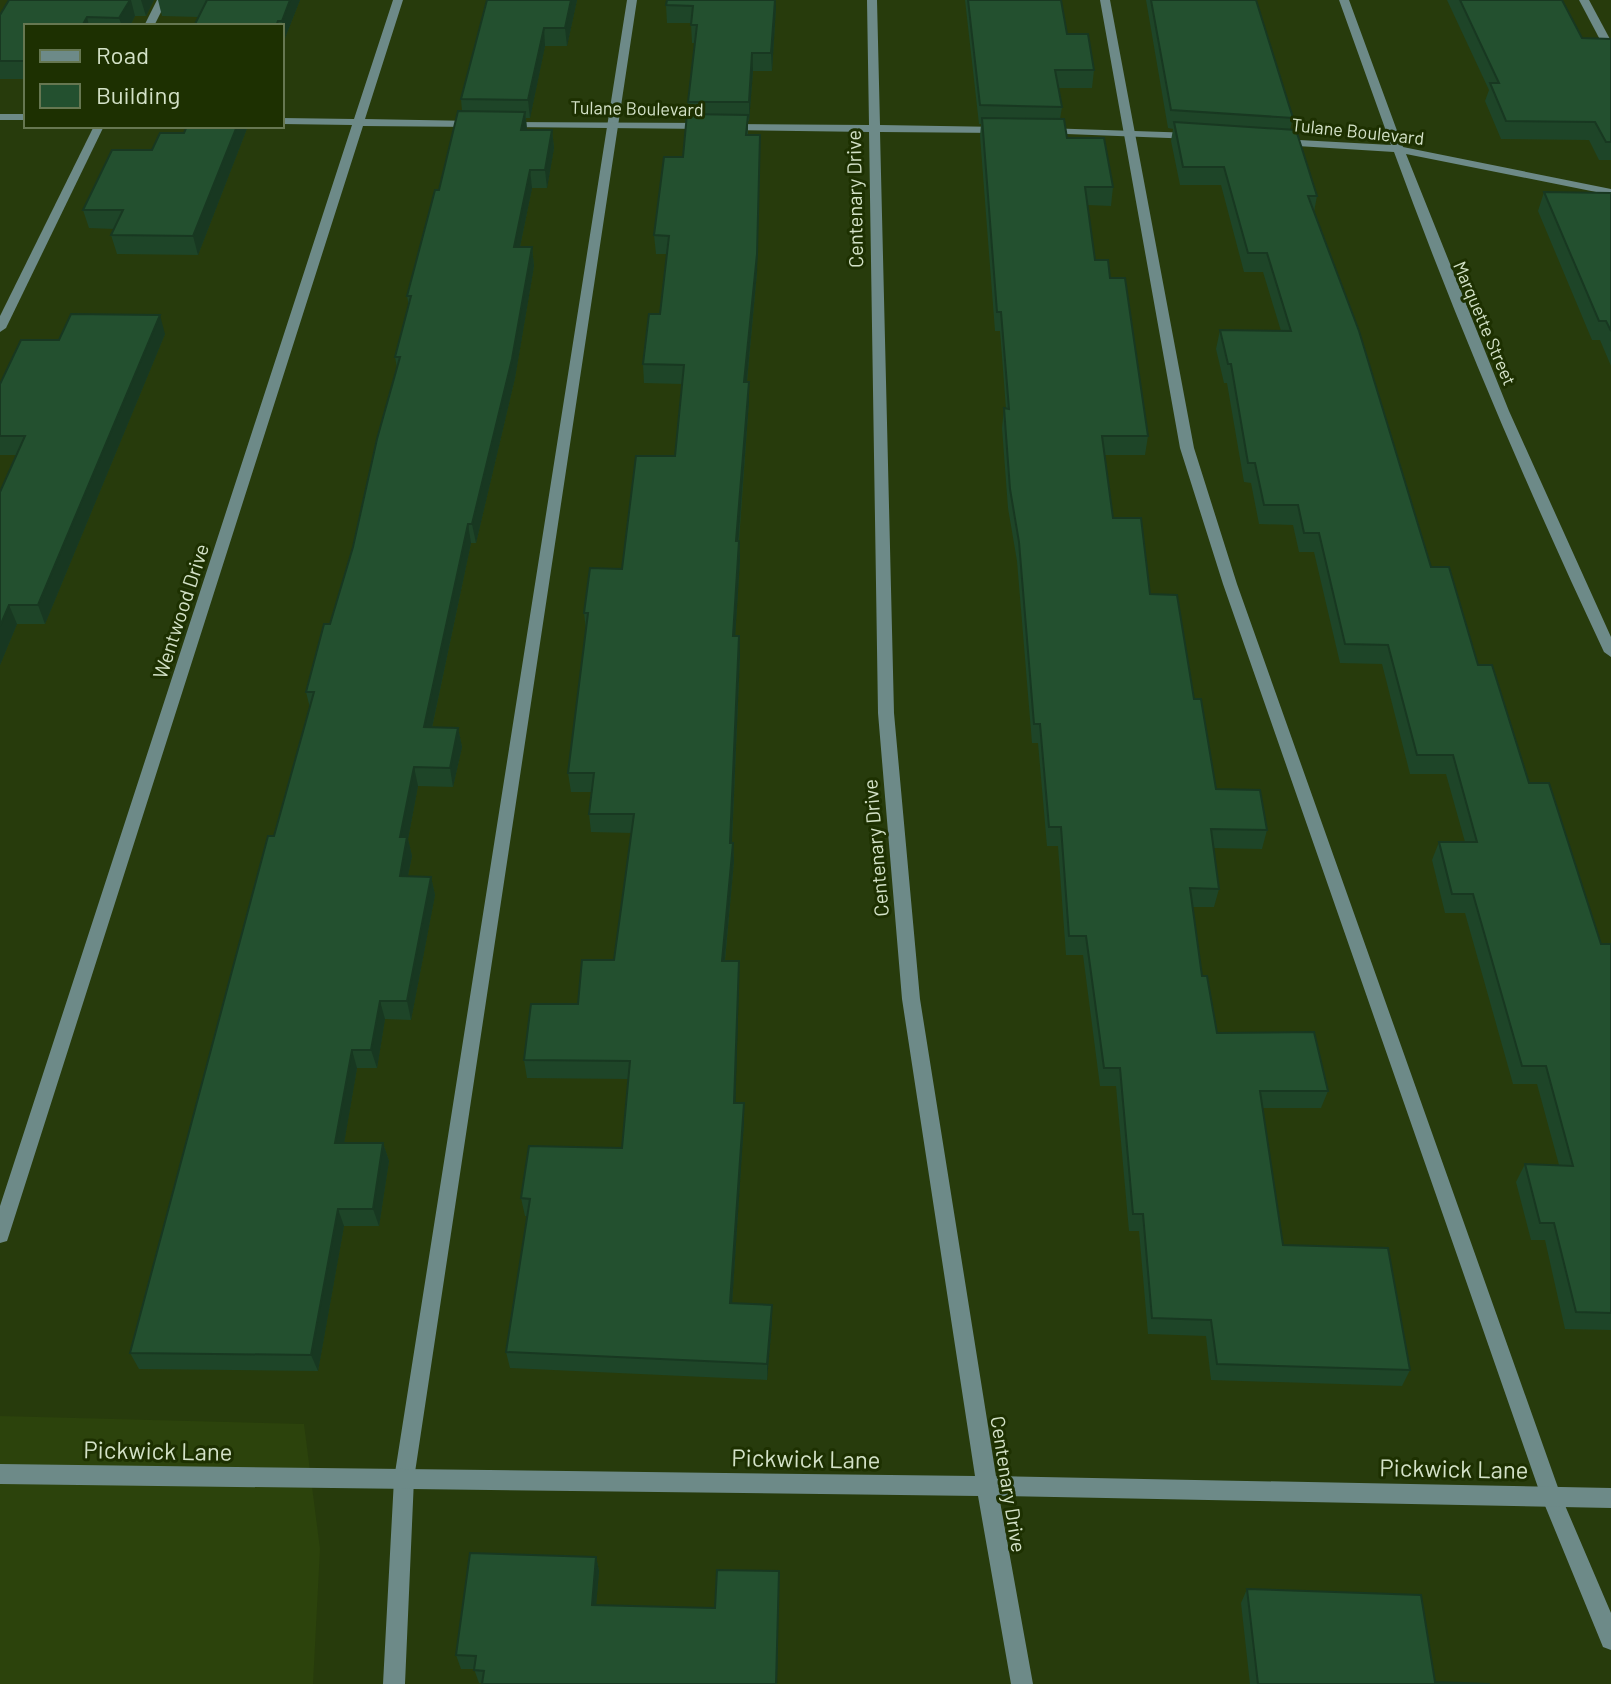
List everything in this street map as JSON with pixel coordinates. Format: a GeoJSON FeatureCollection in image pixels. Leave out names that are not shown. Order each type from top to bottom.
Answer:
{"type":"FeatureCollection","features":[{"type":"Feature","properties":{"kind":"street"},"geometry":{"type":"LineString","coordinates":[[150,24],[162,0]]}},
{"type":"Feature","properties":{"kind":"street","name":"Wentwood Drive"},"geometry":{"type":"LineString","coordinates":[[0,1235],[398,0]]}},
{"type":"Feature","properties":{"kind":"street"},"geometry":{"type":"LineString","coordinates":[[394,1684],[404,1479],[632,0]]}},
{"type":"Feature","properties":{"kind":"street","name":"Centenary Drive"},"geometry":{"type":"LineString","coordinates":[[872,0],[886,713],[911,999],[987,1486],[1022,1684]]}},
{"type":"Feature","properties":{"kind":"street"},"geometry":{"type":"LineString","coordinates":[[1105,0],[1187,448],[1236,599],[1551,1496],[1611,1639]]}},
{"type":"Feature","properties":{"kind":"street","name":"Marquette Street"},"geometry":{"type":"LineString","coordinates":[[1344,0],[1396,149],[1451,290],[1545,514],[1611,652]]}},
{"type":"Feature","properties":{"kind":"street"},"geometry":{"type":"LineString","coordinates":[[1584,0],[1611,51]]}},
{"type":"Feature","properties":{"kind":"street"},"geometry":{"type":"LineString","coordinates":[[0,117],[24,117]]}},
{"type":"Feature","properties":{"kind":"street","name":"Tulane Boulevard"},"geometry":{"type":"LineString","coordinates":[[284,121],[1018,130]]}},
{"type":"Feature","properties":{"kind":"street"},"geometry":{"type":"LineString","coordinates":[[0,328],[98,128]]}},
{"type":"Feature","properties":{"kind":"street"},"geometry":{"type":"LineString","coordinates":[[1033,130],[1208,137]]}},
{"type":"Feature","properties":{"kind":"street","name":"Tulane Boulevard"},"geometry":{"type":"LineString","coordinates":[[1270,141],[1396,149],[1611,192]]}},
{"type":"Feature","properties":{"kind":"street","name":"Pickwick Lane"},"geometry":{"type":"LineString","coordinates":[[0,1474],[987,1486],[1611,1498]]}},
{"type":"Feature","properties":{"kind":"shaded area"},"geometry":{"type":"Polygon","coordinates":[[[0,1416],[304,1424],[320,1549],[313,1684],[0,1684],[0,1416]]]}},
{"type":"Feature","properties":{"kind":"building"},"geometry":{"type":"Polygon","coordinates":[[[9,0],[130,0],[119,18],[87,17],[83,24],[24,24],[24,61],[0,61],[0,15],[9,0]]]}},
{"type":"Feature","properties":{"kind":"building"},"geometry":{"type":"Polygon","coordinates":[[[207,0],[290,0],[282,21],[277,24],[195,24],[207,0]]]}},
{"type":"Feature","properties":{"kind":"building"},"geometry":{"type":"Polygon","coordinates":[[[487,0],[571,0],[565,28],[544,28],[528,100],[461,99],[487,0]]]}},
{"type":"Feature","properties":{"kind":"building"},"geometry":{"type":"Polygon","coordinates":[[[667,0],[775,0],[771,53],[752,53],[749,102],[688,102],[697,25],[691,25],[693,6],[666,5],[667,0]]]}},
{"type":"Feature","properties":{"kind":"building"},"geometry":{"type":"Polygon","coordinates":[[[968,0],[1061,0],[1067,34],[1088,34],[1094,70],[1055,70],[1062,107],[980,105],[968,0]]]}},
{"type":"Feature","properties":{"kind":"building"},"geometry":{"type":"Polygon","coordinates":[[[1151,0],[1256,0],[1293,118],[1171,110],[1151,0]]]}},
{"type":"Feature","properties":{"kind":"building"},"geometry":{"type":"Polygon","coordinates":[[[1460,0],[1562,0],[1582,38],[1611,39],[1611,142],[1606,142],[1595,122],[1506,121],[1490,83],[1499,83],[1460,0]]]}},
{"type":"Feature","properties":{"kind":"building"},"geometry":{"type":"Polygon","coordinates":[[[458,111],[525,112],[521,130],[552,130],[545,170],[530,170],[514,247],[532,247],[512,359],[472,524],[468,524],[424,727],[458,728],[450,768],[414,767],[400,837],[407,837],[400,876],[431,877],[407,1001],[380,1001],[371,1050],[352,1050],[335,1143],[383,1143],[373,1209],[338,1209],[311,1355],[130,1353],[268,836],[274,836],[314,692],[306,692],[324,624],[330,624],[353,547],[377,439],[400,357],[395,357],[411,296],[407,296],[435,190],[439,190],[458,111]]]}},
{"type":"Feature","properties":{"kind":"building"},"geometry":{"type":"Polygon","coordinates":[[[687,114],[748,115],[746,135],[760,135],[757,254],[744,382],[749,382],[736,541],[739,541],[733,636],[739,636],[730,843],[733,843],[722,961],[739,961],[734,1103],[744,1103],[730,1303],[772,1305],[767,1364],[506,1352],[530,1199],[521,1198],[529,1146],[622,1148],[630,1061],[524,1060],[531,1004],[578,1004],[582,960],[614,960],[634,814],[589,814],[594,773],[568,773],[588,613],[584,613],[590,568],[622,569],[636,456],[675,456],[684,365],[643,364],[649,314],[660,314],[669,236],[654,235],[664,157],[683,157],[687,114]]]}},
{"type":"Feature","properties":{"kind":"building"},"geometry":{"type":"Polygon","coordinates":[[[982,118],[1064,119],[1067,138],[1104,138],[1113,187],[1085,187],[1095,260],[1108,260],[1110,278],[1125,278],[1148,436],[1102,436],[1113,518],[1141,518],[1150,594],[1177,595],[1194,699],[1201,699],[1216,789],[1260,790],[1267,830],[1211,829],[1219,889],[1190,888],[1202,976],[1207,976],[1217,1033],[1314,1032],[1328,1091],[1260,1091],[1283,1245],[1388,1248],[1410,1370],[1217,1364],[1211,1320],[1152,1318],[1143,1214],[1133,1214],[1120,1068],[1104,1068],[1086,936],[1069,936],[1061,827],[1049,827],[1040,724],[1034,724],[1019,542],[1010,489],[1004,408],[1009,409],[1001,312],[997,312],[982,118]]]}},
{"type":"Feature","properties":{"kind":"building"},"geometry":{"type":"Polygon","coordinates":[[[1174,122],[1296,130],[1317,196],[1308,196],[1359,331],[1431,567],[1449,567],[1478,665],[1492,665],[1529,783],[1549,783],[1601,944],[1611,944],[1611,1313],[1576,1312],[1554,1223],[1540,1223],[1525,1164],[1573,1166],[1546,1066],[1522,1066],[1473,894],[1452,894],[1439,842],[1477,842],[1453,755],[1417,755],[1388,645],[1345,644],[1319,533],[1304,533],[1298,505],[1264,505],[1255,463],[1248,463],[1231,364],[1228,364],[1220,330],[1291,331],[1267,253],[1248,253],[1224,167],[1183,167],[1174,122]]]}},
{"type":"Feature","properties":{"kind":"building"},"geometry":{"type":"Polygon","coordinates":[[[186,128],[236,128],[193,236],[111,235],[123,210],[83,210],[112,150],[152,150],[160,133],[184,133],[186,128]]]}},
{"type":"Feature","properties":{"kind":"building"},"geometry":{"type":"Polygon","coordinates":[[[1544,192],[1611,193],[1611,331],[1606,321],[1599,321],[1544,192]]]}},
{"type":"Feature","properties":{"kind":"building"},"geometry":{"type":"Polygon","coordinates":[[[71,314],[160,315],[38,605],[9,605],[0,626],[0,492],[25,436],[0,436],[0,384],[21,340],[59,340],[71,314]]]}},
{"type":"Feature","properties":{"kind":"building"},"geometry":{"type":"Polygon","coordinates":[[[470,1553],[596,1557],[592,1605],[715,1608],[717,1570],[779,1571],[776,1684],[482,1684],[484,1671],[474,1670],[476,1656],[456,1655],[470,1553]]]}},
{"type":"Feature","properties":{"kind":"building"},"geometry":{"type":"Polygon","coordinates":[[[1247,1589],[1421,1595],[1435,1682],[1490,1684],[1258,1684],[1247,1589]]]}}]}
